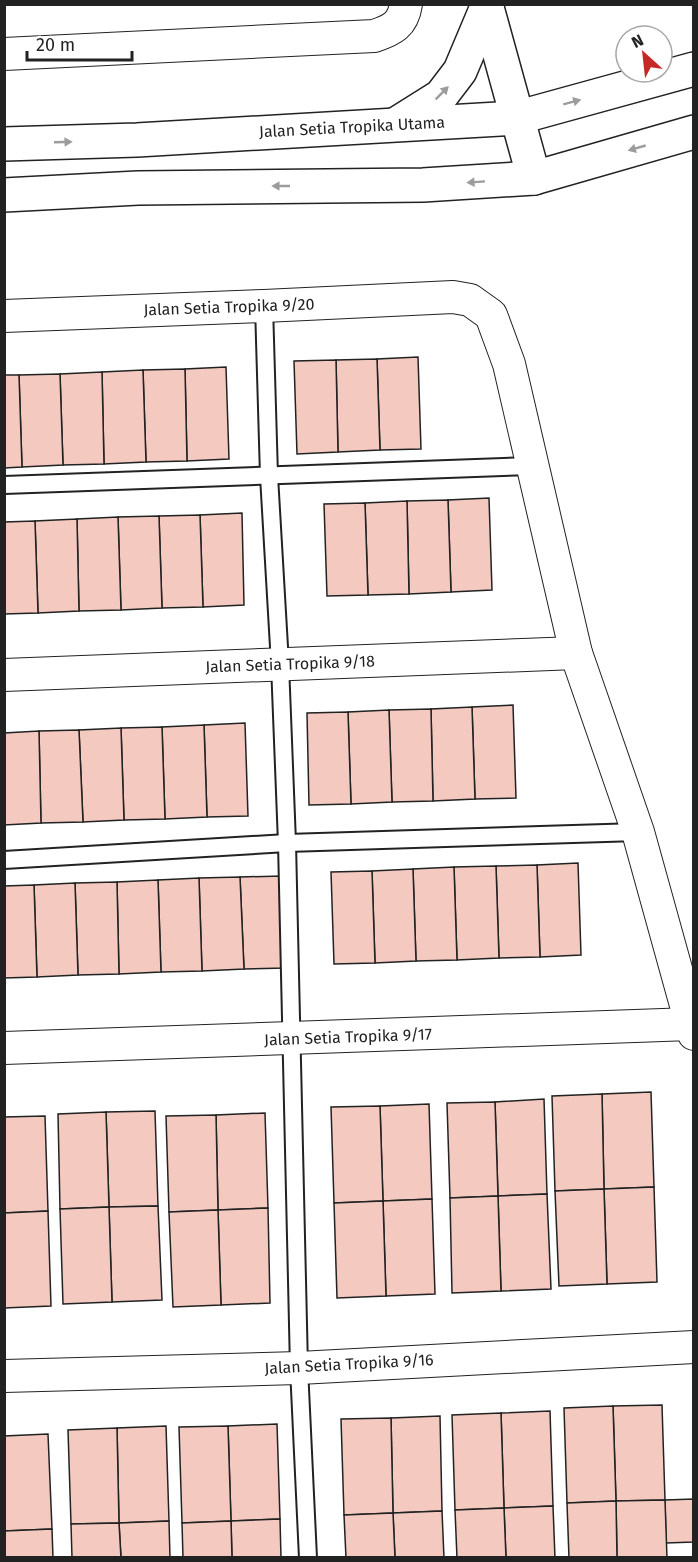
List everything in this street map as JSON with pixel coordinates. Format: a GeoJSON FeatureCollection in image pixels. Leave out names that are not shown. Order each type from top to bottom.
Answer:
{"type":"FeatureCollection","features":[{"type":"Feature","properties":{"kind":"main road"},"geometry":{"type":"LineString","coordinates":[[486,6],[534,177]]}},
{"type":"Feature","properties":{"kind":"main road"},"geometry":{"type":"LineString","coordinates":[[394,125],[441,96],[468,56],[486,6]]}},
{"type":"Feature","properties":{"kind":"main road","name":"Jalan Setia Tropika Utama"},"geometry":{"type":"LineString","coordinates":[[4,144],[137,140],[516,118],[693,69]]}},
{"type":"Feature","properties":{"kind":"main road"},"geometry":{"type":"LineString","coordinates":[[4,195],[138,188],[423,185],[534,177],[693,132]]}},
{"type":"Feature","properties":{"kind":"street"},"geometry":{"type":"LineString","coordinates":[[4,54],[374,36],[391,31],[404,15],[406,4]]}},
{"type":"Feature","properties":{"kind":"street","name":"Jalan Setia Tropika 9/20"},"geometry":{"type":"LineString","coordinates":[[4,316],[453,297],[471,300],[491,315],[509,364],[532,466]]}},
{"type":"Feature","properties":{"kind":"street"},"geometry":{"type":"LineString","coordinates":[[532,466],[576,652],[638,832],[692,1029]]}},
{"type":"Feature","properties":{"kind":"street","name":"Jalan Setia Tropika 9/18"},"geometry":{"type":"LineString","coordinates":[[4,675],[576,652]]}},
{"type":"Feature","properties":{"kind":"street","name":"Jalan Setia Tropika 9/17"},"geometry":{"type":"LineString","coordinates":[[4,1048],[692,1029]]}},
{"type":"Feature","properties":{"kind":"street","name":"Jalan Setia Tropika 9/16"},"geometry":{"type":"LineString","coordinates":[[4,1376],[299,1368],[693,1347]]}},
{"type":"Feature","properties":{"kind":"lane"},"geometry":{"type":"LineString","coordinates":[[264,306],[269,476],[287,843],[299,1368],[308,1557]]}},
{"type":"Feature","properties":{"kind":"lane"},"geometry":{"type":"LineString","coordinates":[[4,485],[532,466]]}},
{"type":"Feature","properties":{"kind":"lane"},"geometry":{"type":"LineString","coordinates":[[4,860],[287,843],[638,832]]}},
{"type":"Feature","properties":{"kind":"building"},"geometry":{"type":"Polygon","coordinates":[[[418,357],[421,449],[380,450],[377,359],[418,357]]]}},
{"type":"Feature","properties":{"kind":"building"},"geometry":{"type":"Polygon","coordinates":[[[377,359],[380,450],[338,452],[336,360],[377,359]]]}},
{"type":"Feature","properties":{"kind":"building"},"geometry":{"type":"Polygon","coordinates":[[[336,360],[338,452],[297,454],[294,361],[336,360]]]}},
{"type":"Feature","properties":{"kind":"building"},"geometry":{"type":"Polygon","coordinates":[[[226,367],[229,459],[187,461],[185,369],[226,367]]]}},
{"type":"Feature","properties":{"kind":"building"},"geometry":{"type":"Polygon","coordinates":[[[185,369],[187,461],[146,462],[143,370],[185,369]]]}},
{"type":"Feature","properties":{"kind":"building"},"geometry":{"type":"Polygon","coordinates":[[[143,370],[146,462],[104,464],[102,372],[143,370]]]}},
{"type":"Feature","properties":{"kind":"building"},"geometry":{"type":"Polygon","coordinates":[[[102,372],[104,464],[63,465],[60,374],[102,372]]]}},
{"type":"Feature","properties":{"kind":"building"},"geometry":{"type":"Polygon","coordinates":[[[60,374],[63,465],[22,467],[19,375],[60,374]]]}},
{"type":"Feature","properties":{"kind":"building"},"geometry":{"type":"Polygon","coordinates":[[[4,375],[19,375],[22,467],[4,468],[4,375]]]}},
{"type":"Feature","properties":{"kind":"building"},"geometry":{"type":"Polygon","coordinates":[[[489,498],[492,590],[451,592],[448,500],[489,498]]]}},
{"type":"Feature","properties":{"kind":"building"},"geometry":{"type":"Polygon","coordinates":[[[448,500],[451,592],[409,594],[407,501],[448,500]]]}},
{"type":"Feature","properties":{"kind":"building"},"geometry":{"type":"Polygon","coordinates":[[[407,501],[409,594],[368,595],[365,503],[407,501]]]}},
{"type":"Feature","properties":{"kind":"building"},"geometry":{"type":"Polygon","coordinates":[[[365,503],[368,595],[327,596],[324,504],[365,503]]]}},
{"type":"Feature","properties":{"kind":"building"},"geometry":{"type":"Polygon","coordinates":[[[242,513],[244,605],[203,607],[200,515],[242,513]]]}},
{"type":"Feature","properties":{"kind":"building"},"geometry":{"type":"Polygon","coordinates":[[[200,515],[203,607],[162,608],[159,516],[200,515]]]}},
{"type":"Feature","properties":{"kind":"building"},"geometry":{"type":"Polygon","coordinates":[[[159,516],[162,608],[121,610],[118,517],[159,516]]]}},
{"type":"Feature","properties":{"kind":"building"},"geometry":{"type":"Polygon","coordinates":[[[118,517],[121,610],[79,611],[77,519],[118,517]]]}},
{"type":"Feature","properties":{"kind":"building"},"geometry":{"type":"Polygon","coordinates":[[[77,519],[79,611],[38,613],[35,521],[77,519]]]}},
{"type":"Feature","properties":{"kind":"building"},"geometry":{"type":"Polygon","coordinates":[[[35,521],[38,613],[4,614],[4,522],[35,521]]]}},
{"type":"Feature","properties":{"kind":"building"},"geometry":{"type":"Polygon","coordinates":[[[513,705],[516,798],[475,799],[472,707],[513,705]]]}},
{"type":"Feature","properties":{"kind":"building"},"geometry":{"type":"Polygon","coordinates":[[[472,707],[475,799],[433,801],[431,709],[472,707]]]}},
{"type":"Feature","properties":{"kind":"building"},"geometry":{"type":"Polygon","coordinates":[[[431,709],[433,801],[392,802],[389,710],[431,709]]]}},
{"type":"Feature","properties":{"kind":"building"},"geometry":{"type":"Polygon","coordinates":[[[389,710],[392,802],[351,804],[348,712],[389,710]]]}},
{"type":"Feature","properties":{"kind":"building"},"geometry":{"type":"Polygon","coordinates":[[[348,712],[351,804],[309,805],[307,713],[348,712]]]}},
{"type":"Feature","properties":{"kind":"building"},"geometry":{"type":"Polygon","coordinates":[[[245,723],[248,816],[207,817],[204,725],[245,723]]]}},
{"type":"Feature","properties":{"kind":"building"},"geometry":{"type":"Polygon","coordinates":[[[204,725],[207,817],[165,819],[162,727],[204,725]]]}},
{"type":"Feature","properties":{"kind":"building"},"geometry":{"type":"Polygon","coordinates":[[[162,727],[165,819],[124,820],[121,728],[162,727]]]}},
{"type":"Feature","properties":{"kind":"building"},"geometry":{"type":"Polygon","coordinates":[[[121,728],[124,820],[83,822],[79,730],[121,728]]]}},
{"type":"Feature","properties":{"kind":"building"},"geometry":{"type":"Polygon","coordinates":[[[79,730],[83,822],[41,823],[39,731],[79,730]]]}},
{"type":"Feature","properties":{"kind":"building"},"geometry":{"type":"Polygon","coordinates":[[[39,731],[41,823],[4,825],[4,733],[39,731]]]}},
{"type":"Feature","properties":{"kind":"building"},"geometry":{"type":"Polygon","coordinates":[[[578,863],[581,955],[540,957],[537,865],[578,863]]]}},
{"type":"Feature","properties":{"kind":"building"},"geometry":{"type":"Polygon","coordinates":[[[537,865],[540,957],[499,958],[496,866],[537,865]]]}},
{"type":"Feature","properties":{"kind":"building"},"geometry":{"type":"Polygon","coordinates":[[[496,866],[499,958],[457,960],[454,867],[496,866]]]}},
{"type":"Feature","properties":{"kind":"building"},"geometry":{"type":"Polygon","coordinates":[[[454,867],[457,960],[416,961],[413,869],[454,867]]]}},
{"type":"Feature","properties":{"kind":"building"},"geometry":{"type":"Polygon","coordinates":[[[413,869],[416,961],[375,963],[372,871],[413,869]]]}},
{"type":"Feature","properties":{"kind":"building"},"geometry":{"type":"Polygon","coordinates":[[[372,871],[375,963],[334,964],[331,872],[372,871]]]}},
{"type":"Feature","properties":{"kind":"building"},"geometry":{"type":"Polygon","coordinates":[[[282,876],[285,968],[244,969],[240,877],[282,876]]]}},
{"type":"Feature","properties":{"kind":"building"},"geometry":{"type":"Polygon","coordinates":[[[240,877],[244,969],[202,971],[199,878],[240,877]]]}},
{"type":"Feature","properties":{"kind":"building"},"geometry":{"type":"Polygon","coordinates":[[[199,878],[202,971],[161,972],[158,880],[199,878]]]}},
{"type":"Feature","properties":{"kind":"building"},"geometry":{"type":"Polygon","coordinates":[[[158,880],[161,972],[119,974],[117,882],[158,880]]]}},
{"type":"Feature","properties":{"kind":"building"},"geometry":{"type":"Polygon","coordinates":[[[117,882],[119,974],[78,975],[75,883],[117,882]]]}},
{"type":"Feature","properties":{"kind":"building"},"geometry":{"type":"Polygon","coordinates":[[[75,883],[78,975],[37,977],[34,885],[75,883]]]}},
{"type":"Feature","properties":{"kind":"building"},"geometry":{"type":"Polygon","coordinates":[[[34,885],[37,977],[4,978],[4,886],[34,885]]]}},
{"type":"Feature","properties":{"kind":"building"},"geometry":{"type":"Polygon","coordinates":[[[651,1092],[654,1187],[604,1189],[602,1094],[651,1092]]]}},
{"type":"Feature","properties":{"kind":"building"},"geometry":{"type":"Polygon","coordinates":[[[602,1094],[604,1189],[555,1191],[552,1096],[602,1094]]]}},
{"type":"Feature","properties":{"kind":"building"},"geometry":{"type":"Polygon","coordinates":[[[544,1099],[547,1194],[498,1196],[495,1102],[544,1099]]]}},
{"type":"Feature","properties":{"kind":"building"},"geometry":{"type":"Polygon","coordinates":[[[495,1102],[498,1196],[450,1198],[447,1103],[495,1102]]]}},
{"type":"Feature","properties":{"kind":"building"},"geometry":{"type":"Polygon","coordinates":[[[429,1104],[432,1199],[383,1201],[380,1106],[429,1104]]]}},
{"type":"Feature","properties":{"kind":"building"},"geometry":{"type":"Polygon","coordinates":[[[380,1106],[383,1201],[334,1203],[331,1107],[380,1106]]]}},
{"type":"Feature","properties":{"kind":"building"},"geometry":{"type":"Polygon","coordinates":[[[155,1111],[158,1206],[109,1207],[106,1112],[155,1111]]]}},
{"type":"Feature","properties":{"kind":"building"},"geometry":{"type":"Polygon","coordinates":[[[106,1112],[109,1207],[60,1209],[58,1114],[106,1112]]]}},
{"type":"Feature","properties":{"kind":"building"},"geometry":{"type":"Polygon","coordinates":[[[265,1113],[268,1208],[218,1210],[216,1115],[265,1113]]]}},
{"type":"Feature","properties":{"kind":"building"},"geometry":{"type":"Polygon","coordinates":[[[216,1115],[218,1210],[169,1212],[166,1116],[216,1115]]]}},
{"type":"Feature","properties":{"kind":"building"},"geometry":{"type":"Polygon","coordinates":[[[45,1116],[48,1211],[4,1213],[4,1117],[45,1116]]]}},
{"type":"Feature","properties":{"kind":"building"},"geometry":{"type":"Polygon","coordinates":[[[654,1187],[657,1282],[607,1284],[604,1189],[654,1187]]]}},
{"type":"Feature","properties":{"kind":"building"},"geometry":{"type":"Polygon","coordinates":[[[604,1189],[607,1284],[559,1286],[555,1191],[604,1189]]]}},
{"type":"Feature","properties":{"kind":"building"},"geometry":{"type":"Polygon","coordinates":[[[547,1194],[551,1289],[501,1291],[498,1196],[547,1194]]]}},
{"type":"Feature","properties":{"kind":"building"},"geometry":{"type":"Polygon","coordinates":[[[498,1196],[501,1291],[452,1293],[450,1198],[498,1196]]]}},
{"type":"Feature","properties":{"kind":"building"},"geometry":{"type":"Polygon","coordinates":[[[432,1199],[435,1294],[386,1296],[383,1201],[432,1199]]]}},
{"type":"Feature","properties":{"kind":"building"},"geometry":{"type":"Polygon","coordinates":[[[383,1201],[386,1296],[337,1298],[334,1203],[383,1201]]]}},
{"type":"Feature","properties":{"kind":"building"},"geometry":{"type":"Polygon","coordinates":[[[158,1206],[162,1300],[112,1302],[109,1207],[158,1206]]]}},
{"type":"Feature","properties":{"kind":"building"},"geometry":{"type":"Polygon","coordinates":[[[109,1207],[112,1302],[63,1304],[60,1209],[109,1207]]]}},
{"type":"Feature","properties":{"kind":"building"},"geometry":{"type":"Polygon","coordinates":[[[268,1208],[270,1303],[221,1305],[218,1210],[268,1208]]]}},
{"type":"Feature","properties":{"kind":"building"},"geometry":{"type":"Polygon","coordinates":[[[218,1210],[221,1305],[173,1307],[169,1212],[218,1210]]]}},
{"type":"Feature","properties":{"kind":"building"},"geometry":{"type":"Polygon","coordinates":[[[48,1211],[51,1306],[4,1308],[4,1213],[48,1211]]]}},
{"type":"Feature","properties":{"kind":"building"},"geometry":{"type":"Polygon","coordinates":[[[662,1405],[665,1500],[616,1501],[613,1406],[662,1405]]]}},
{"type":"Feature","properties":{"kind":"building"},"geometry":{"type":"Polygon","coordinates":[[[613,1406],[616,1501],[567,1503],[564,1408],[613,1406]]]}},
{"type":"Feature","properties":{"kind":"building"},"geometry":{"type":"Polygon","coordinates":[[[550,1411],[553,1506],[504,1508],[501,1413],[550,1411]]]}},
{"type":"Feature","properties":{"kind":"building"},"geometry":{"type":"Polygon","coordinates":[[[501,1413],[504,1508],[455,1510],[452,1415],[501,1413]]]}},
{"type":"Feature","properties":{"kind":"building"},"geometry":{"type":"Polygon","coordinates":[[[440,1416],[442,1511],[393,1513],[391,1418],[440,1416]]]}},
{"type":"Feature","properties":{"kind":"building"},"geometry":{"type":"Polygon","coordinates":[[[391,1418],[393,1513],[344,1515],[341,1419],[391,1418]]]}},
{"type":"Feature","properties":{"kind":"building"},"geometry":{"type":"Polygon","coordinates":[[[277,1424],[280,1519],[231,1521],[228,1426],[277,1424]]]}},
{"type":"Feature","properties":{"kind":"building"},"geometry":{"type":"Polygon","coordinates":[[[166,1426],[169,1521],[119,1523],[117,1428],[166,1426]]]}},
{"type":"Feature","properties":{"kind":"building"},"geometry":{"type":"Polygon","coordinates":[[[228,1426],[231,1521],[182,1523],[179,1427],[228,1426]]]}},
{"type":"Feature","properties":{"kind":"building"},"geometry":{"type":"Polygon","coordinates":[[[117,1428],[119,1523],[71,1524],[68,1430],[117,1428]]]}},
{"type":"Feature","properties":{"kind":"building"},"geometry":{"type":"Polygon","coordinates":[[[48,1434],[52,1529],[4,1531],[4,1436],[48,1434]]]}},
{"type":"Feature","properties":{"kind":"building"},"geometry":{"type":"Polygon","coordinates":[[[694,1499],[694,1542],[666,1543],[665,1500],[694,1499]]]}},
{"type":"Feature","properties":{"kind":"building"},"geometry":{"type":"Polygon","coordinates":[[[665,1500],[667,1558],[617,1558],[616,1501],[665,1500]]]}},
{"type":"Feature","properties":{"kind":"building"},"geometry":{"type":"Polygon","coordinates":[[[616,1501],[617,1558],[569,1558],[567,1503],[616,1501]]]}},
{"type":"Feature","properties":{"kind":"building"},"geometry":{"type":"Polygon","coordinates":[[[553,1506],[555,1558],[506,1558],[504,1508],[553,1506]]]}},
{"type":"Feature","properties":{"kind":"building"},"geometry":{"type":"Polygon","coordinates":[[[504,1508],[506,1558],[457,1558],[455,1510],[504,1508]]]}},
{"type":"Feature","properties":{"kind":"building"},"geometry":{"type":"Polygon","coordinates":[[[442,1511],[444,1558],[395,1558],[393,1513],[442,1511]]]}},
{"type":"Feature","properties":{"kind":"building"},"geometry":{"type":"Polygon","coordinates":[[[393,1513],[395,1558],[346,1558],[344,1515],[393,1513]]]}},
{"type":"Feature","properties":{"kind":"building"},"geometry":{"type":"Polygon","coordinates":[[[280,1519],[281,1558],[232,1558],[231,1521],[280,1519]]]}},
{"type":"Feature","properties":{"kind":"building"},"geometry":{"type":"Polygon","coordinates":[[[169,1521],[170,1558],[121,1558],[119,1523],[169,1521]]]}},
{"type":"Feature","properties":{"kind":"building"},"geometry":{"type":"Polygon","coordinates":[[[231,1521],[232,1558],[183,1558],[182,1523],[231,1521]]]}},
{"type":"Feature","properties":{"kind":"building"},"geometry":{"type":"Polygon","coordinates":[[[119,1523],[121,1558],[72,1558],[71,1524],[119,1523]]]}},
{"type":"Feature","properties":{"kind":"building"},"geometry":{"type":"Polygon","coordinates":[[[52,1529],[53,1558],[4,1558],[4,1531],[52,1529]]]}}]}
